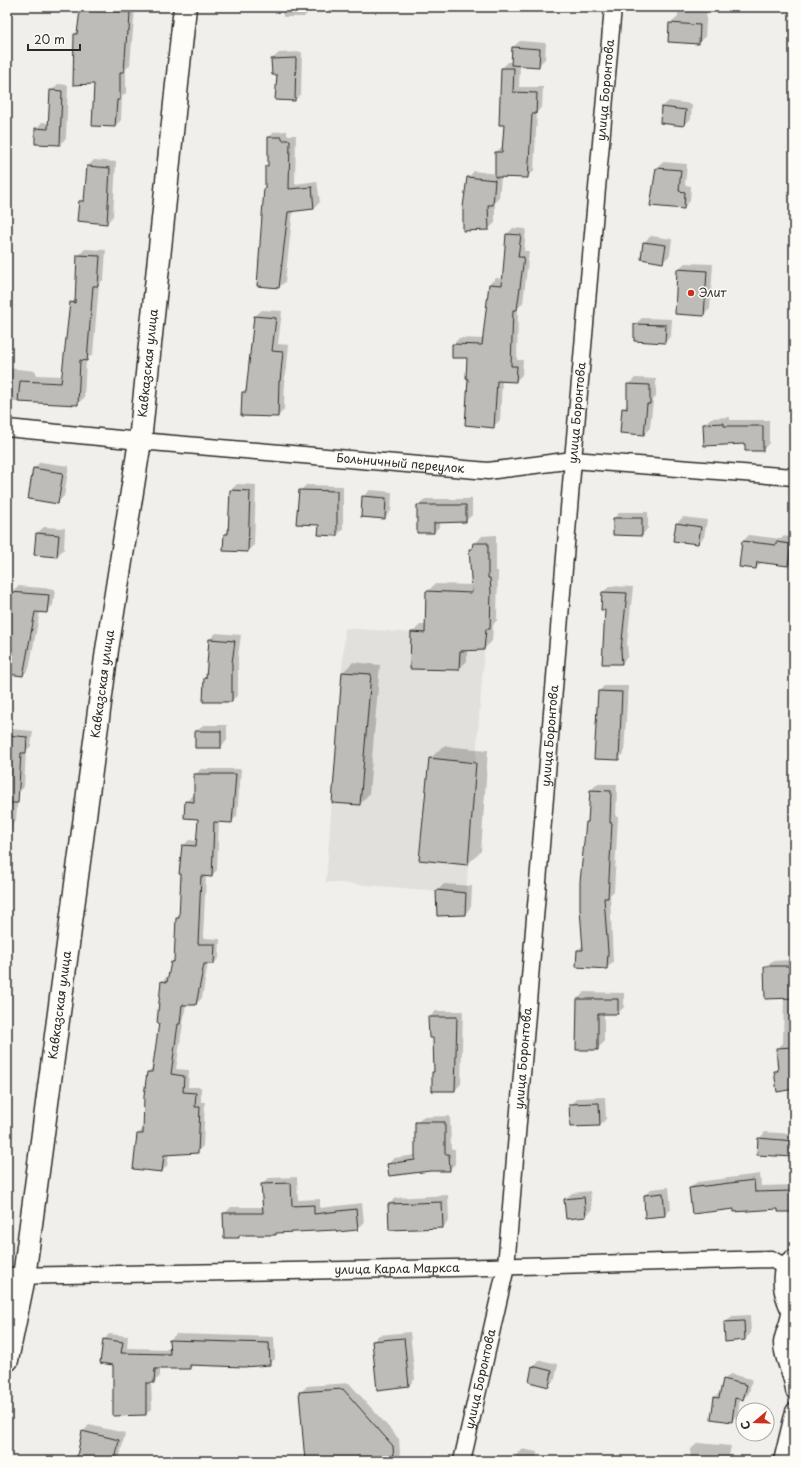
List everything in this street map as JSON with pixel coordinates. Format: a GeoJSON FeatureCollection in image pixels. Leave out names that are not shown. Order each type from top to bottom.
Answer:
{"type":"FeatureCollection","features":[{"type":"Feature","properties":{"kind":"street","name":"Кавказская улица"},"geometry":{"type":"LineString","coordinates":[[7,1360],[16,1276],[106,658],[140,441],[185,7]]}},
{"type":"Feature","properties":{"kind":"street","name":"улица Боронтова"},"geometry":{"type":"LineString","coordinates":[[462,1461],[506,1267],[573,460],[614,7]]}},
{"type":"Feature","properties":{"kind":"street","name":"Больничный переулок"},"geometry":{"type":"LineString","coordinates":[[7,428],[488,471],[573,460],[794,477]]}},
{"type":"Feature","properties":{"kind":"street","name":"улица Карла Маркса"},"geometry":{"type":"LineString","coordinates":[[16,1276],[506,1267],[771,1259],[789,1262]]}},
{"type":"Feature","properties":{"kind":"street"},"geometry":{"type":"LineString","coordinates":[[789,1262],[782,1275],[783,1287],[790,1312],[782,1342],[784,1358],[794,1384],[794,1391]]}},
{"type":"Feature","properties":{"kind":"street"},"geometry":{"type":"LineString","coordinates":[[782,1461],[794,1411]]}},
{"type":"Feature","properties":{"kind":"shaded area"},"geometry":{"type":"Polygon","coordinates":[[[345,628],[485,638],[466,893],[326,882],[345,628]]]}},
{"type":"Feature","properties":{"kind":"building"},"geometry":{"type":"Polygon","coordinates":[[[80,10],[130,12],[124,72],[120,72],[120,100],[117,100],[115,127],[92,126],[94,84],[73,85],[74,34],[77,34],[80,10]]]}},
{"type":"Feature","properties":{"kind":"building"},"geometry":{"type":"Polygon","coordinates":[[[669,23],[700,25],[699,44],[668,42],[669,23]]]}},
{"type":"Feature","properties":{"kind":"building"},"geometry":{"type":"Polygon","coordinates":[[[512,47],[540,49],[539,67],[511,65],[512,47]]]}},
{"type":"Feature","properties":{"kind":"building"},"geometry":{"type":"Polygon","coordinates":[[[296,58],[295,101],[275,100],[277,75],[272,75],[271,59],[296,58]]]}},
{"type":"Feature","properties":{"kind":"building"},"geometry":{"type":"Polygon","coordinates":[[[501,68],[514,68],[513,92],[537,93],[536,114],[532,114],[528,178],[495,177],[495,152],[502,152],[504,125],[499,125],[501,68]]]}},
{"type":"Feature","properties":{"kind":"building"},"geometry":{"type":"Polygon","coordinates":[[[50,90],[62,91],[60,145],[35,144],[35,128],[48,129],[50,90]]]}},
{"type":"Feature","properties":{"kind":"building"},"geometry":{"type":"Polygon","coordinates":[[[661,107],[686,110],[684,126],[660,123],[661,107]]]}},
{"type":"Feature","properties":{"kind":"building"},"geometry":{"type":"Polygon","coordinates":[[[268,137],[282,137],[282,140],[290,140],[289,189],[312,187],[314,209],[288,212],[279,288],[257,286],[265,188],[265,166],[268,166],[268,137]]]}},
{"type":"Feature","properties":{"kind":"building"},"geometry":{"type":"Polygon","coordinates":[[[87,166],[110,168],[107,224],[77,221],[79,201],[84,201],[87,166]]]}},
{"type":"Feature","properties":{"kind":"building"},"geometry":{"type":"Polygon","coordinates":[[[656,168],[681,170],[679,191],[685,192],[684,209],[650,206],[656,168]]]}},
{"type":"Feature","properties":{"kind":"building"},"geometry":{"type":"Polygon","coordinates":[[[467,177],[495,180],[493,205],[488,205],[489,230],[463,231],[463,207],[467,177]]]}},
{"type":"Feature","properties":{"kind":"building"},"geometry":{"type":"Polygon","coordinates":[[[506,234],[521,235],[518,257],[524,257],[517,310],[513,310],[511,366],[517,366],[516,382],[497,381],[494,428],[465,425],[468,379],[466,378],[467,358],[452,358],[452,344],[482,345],[489,284],[502,285],[506,234]]]}},
{"type":"Feature","properties":{"kind":"building"},"geometry":{"type":"Polygon","coordinates":[[[643,242],[666,245],[663,263],[641,259],[643,242]]]}},
{"type":"Feature","properties":{"kind":"building"},"geometry":{"type":"Polygon","coordinates":[[[77,255],[100,256],[98,286],[93,286],[87,361],[80,360],[78,405],[18,402],[20,381],[61,383],[70,302],[75,303],[77,255]]]}},
{"type":"Feature","properties":{"kind":"building","name":"Элит"},"geometry":{"type":"Polygon","coordinates":[[[677,269],[707,271],[704,316],[675,314],[677,269]]]}},
{"type":"Feature","properties":{"kind":"building"},"geometry":{"type":"Polygon","coordinates":[[[254,316],[276,318],[272,351],[283,352],[279,381],[278,417],[241,416],[242,392],[246,392],[254,316]]]}},
{"type":"Feature","properties":{"kind":"building"},"geometry":{"type":"Polygon","coordinates":[[[634,324],[666,325],[665,343],[634,341],[634,324]]]}},
{"type":"Feature","properties":{"kind":"building"},"geometry":{"type":"Polygon","coordinates":[[[627,384],[650,385],[650,404],[647,404],[644,435],[620,433],[622,408],[627,409],[627,384]]]}},
{"type":"Feature","properties":{"kind":"building"},"geometry":{"type":"Polygon","coordinates":[[[724,423],[724,426],[763,426],[763,451],[745,451],[745,444],[704,446],[703,424],[724,423]]]}},
{"type":"Feature","properties":{"kind":"building"},"geometry":{"type":"Polygon","coordinates":[[[33,468],[63,473],[58,504],[28,499],[33,468]]]}},
{"type":"Feature","properties":{"kind":"building"},"geometry":{"type":"Polygon","coordinates":[[[230,490],[250,491],[248,552],[223,551],[224,534],[228,534],[230,490]]]}},
{"type":"Feature","properties":{"kind":"building"},"geometry":{"type":"Polygon","coordinates":[[[299,490],[337,491],[337,536],[318,535],[319,525],[296,524],[299,490]]]}},
{"type":"Feature","properties":{"kind":"building"},"geometry":{"type":"Polygon","coordinates":[[[362,496],[386,498],[385,519],[361,517],[362,496]]]}},
{"type":"Feature","properties":{"kind":"building"},"geometry":{"type":"Polygon","coordinates":[[[417,505],[466,505],[466,522],[434,523],[434,533],[417,533],[417,505]]]}},
{"type":"Feature","properties":{"kind":"building"},"geometry":{"type":"Polygon","coordinates":[[[613,518],[642,518],[642,536],[613,535],[613,518]]]}},
{"type":"Feature","properties":{"kind":"building"},"geometry":{"type":"Polygon","coordinates":[[[676,523],[701,527],[698,544],[673,541],[676,523]]]}},
{"type":"Feature","properties":{"kind":"building"},"geometry":{"type":"Polygon","coordinates":[[[36,533],[59,535],[57,557],[34,555],[36,533]]]}},
{"type":"Feature","properties":{"kind":"building"},"geometry":{"type":"Polygon","coordinates":[[[742,541],[776,545],[776,542],[791,544],[788,566],[757,562],[756,569],[739,567],[742,541]]]}},
{"type":"Feature","properties":{"kind":"building"},"geometry":{"type":"Polygon","coordinates":[[[473,543],[488,543],[488,578],[490,578],[491,592],[490,629],[486,629],[484,650],[460,651],[459,670],[410,669],[411,632],[425,633],[426,591],[472,593],[469,549],[472,549],[473,543]]]}},
{"type":"Feature","properties":{"kind":"building"},"geometry":{"type":"Polygon","coordinates":[[[10,592],[49,595],[47,613],[35,612],[23,676],[7,674],[7,629],[10,592]]]}},
{"type":"Feature","properties":{"kind":"building"},"geometry":{"type":"Polygon","coordinates":[[[602,592],[627,593],[621,650],[622,664],[602,664],[605,610],[601,610],[602,592]]]}},
{"type":"Feature","properties":{"kind":"building"},"geometry":{"type":"Polygon","coordinates":[[[209,639],[235,641],[232,663],[232,702],[203,702],[204,678],[206,678],[209,639]]]}},
{"type":"Feature","properties":{"kind":"building"},"geometry":{"type":"Polygon","coordinates":[[[342,672],[371,674],[360,805],[332,803],[342,672]]]}},
{"type":"Feature","properties":{"kind":"building"},"geometry":{"type":"Polygon","coordinates":[[[598,691],[622,692],[619,760],[594,759],[598,691]]]}},
{"type":"Feature","properties":{"kind":"building"},"geometry":{"type":"Polygon","coordinates":[[[195,731],[221,731],[221,748],[195,748],[195,731]]]}},
{"type":"Feature","properties":{"kind":"building"},"geometry":{"type":"Polygon","coordinates":[[[7,735],[27,737],[26,753],[21,753],[18,803],[7,803],[7,735]]]}},
{"type":"Feature","properties":{"kind":"building"},"geometry":{"type":"Polygon","coordinates":[[[429,758],[476,763],[468,865],[419,860],[429,758]]]}},
{"type":"Feature","properties":{"kind":"building"},"geometry":{"type":"Polygon","coordinates":[[[194,774],[236,774],[232,823],[214,822],[212,877],[201,876],[198,944],[215,944],[214,964],[204,964],[196,1005],[182,1005],[171,1074],[184,1076],[183,1092],[196,1093],[195,1107],[200,1107],[198,1153],[164,1155],[162,1172],[133,1169],[137,1134],[143,1134],[144,1096],[147,1072],[152,1072],[159,1023],[157,1023],[161,981],[167,982],[171,962],[174,962],[176,918],[179,918],[181,874],[179,874],[182,845],[196,846],[198,819],[184,818],[185,801],[194,802],[194,774]]]}},
{"type":"Feature","properties":{"kind":"building"},"geometry":{"type":"Polygon","coordinates":[[[590,790],[611,791],[610,823],[612,823],[608,898],[604,898],[608,952],[607,969],[576,967],[577,950],[583,950],[580,882],[586,822],[588,822],[590,790]]]}},
{"type":"Feature","properties":{"kind":"building"},"geometry":{"type":"Polygon","coordinates":[[[436,890],[466,893],[465,915],[437,916],[436,890]]]}},
{"type":"Feature","properties":{"kind":"building"},"geometry":{"type":"Polygon","coordinates":[[[764,966],[794,966],[794,998],[765,999],[764,966]]]}},
{"type":"Feature","properties":{"kind":"building"},"geometry":{"type":"Polygon","coordinates":[[[577,999],[618,999],[618,1014],[598,1014],[598,1050],[576,1050],[577,999]]]}},
{"type":"Feature","properties":{"kind":"building"},"geometry":{"type":"Polygon","coordinates":[[[428,1017],[457,1017],[455,1091],[432,1091],[432,1072],[434,1072],[433,1038],[429,1038],[428,1017]]]}},
{"type":"Feature","properties":{"kind":"building"},"geometry":{"type":"Polygon","coordinates":[[[794,1047],[794,1089],[777,1092],[774,1071],[778,1071],[776,1048],[794,1047]]]}},
{"type":"Feature","properties":{"kind":"building"},"geometry":{"type":"Polygon","coordinates":[[[599,1103],[600,1126],[570,1127],[569,1104],[599,1103]]]}},
{"type":"Feature","properties":{"kind":"building"},"geometry":{"type":"Polygon","coordinates":[[[415,1122],[445,1122],[445,1154],[449,1154],[450,1171],[430,1171],[389,1176],[387,1164],[415,1160],[415,1122]]]}},
{"type":"Feature","properties":{"kind":"building"},"geometry":{"type":"Polygon","coordinates":[[[758,1138],[794,1141],[794,1157],[757,1155],[758,1138]]]}},
{"type":"Feature","properties":{"kind":"building"},"geometry":{"type":"Polygon","coordinates":[[[754,1180],[755,1192],[794,1191],[794,1212],[778,1212],[778,1209],[734,1212],[734,1209],[692,1214],[689,1188],[754,1180]]]}},
{"type":"Feature","properties":{"kind":"building"},"geometry":{"type":"Polygon","coordinates":[[[291,1183],[292,1206],[314,1205],[314,1214],[356,1209],[358,1230],[337,1232],[336,1230],[276,1233],[276,1235],[239,1235],[239,1238],[224,1238],[223,1213],[263,1213],[261,1184],[291,1183]]]}},
{"type":"Feature","properties":{"kind":"building"},"geometry":{"type":"Polygon","coordinates":[[[663,1193],[665,1216],[645,1218],[644,1195],[663,1193]]]}},
{"type":"Feature","properties":{"kind":"building"},"geometry":{"type":"Polygon","coordinates":[[[584,1197],[586,1217],[566,1219],[564,1199],[584,1197]]]}},
{"type":"Feature","properties":{"kind":"building"},"geometry":{"type":"Polygon","coordinates":[[[442,1202],[443,1228],[389,1230],[388,1204],[442,1202]]]}},
{"type":"Feature","properties":{"kind":"building"},"geometry":{"type":"Polygon","coordinates":[[[744,1321],[745,1340],[725,1342],[724,1322],[744,1321]]]}},
{"type":"Feature","properties":{"kind":"building"},"geometry":{"type":"Polygon","coordinates":[[[404,1338],[409,1386],[377,1390],[372,1341],[404,1338]]]}},
{"type":"Feature","properties":{"kind":"building"},"geometry":{"type":"Polygon","coordinates":[[[103,1339],[123,1342],[121,1353],[170,1354],[169,1340],[269,1343],[270,1365],[244,1367],[190,1365],[190,1369],[155,1369],[154,1383],[146,1383],[146,1415],[113,1416],[113,1365],[100,1363],[103,1339]]]}},
{"type":"Feature","properties":{"kind":"building"},"geometry":{"type":"Polygon","coordinates":[[[532,1366],[552,1371],[549,1387],[529,1382],[532,1366]]]}},
{"type":"Feature","properties":{"kind":"building"},"geometry":{"type":"Polygon","coordinates":[[[723,1379],[747,1385],[743,1400],[735,1398],[732,1422],[711,1419],[714,1397],[719,1398],[723,1379]]]}},
{"type":"Feature","properties":{"kind":"building"},"geometry":{"type":"Polygon","coordinates":[[[343,1389],[393,1446],[394,1461],[305,1461],[299,1392],[343,1389]]]}},
{"type":"Feature","properties":{"kind":"building"},"geometry":{"type":"Polygon","coordinates":[[[82,1431],[119,1440],[115,1461],[76,1461],[82,1431]]]}},
{"type":"Feature","properties":{"kind":"place","name":"Элит"},"geometry":{"type":"Point","coordinates":[691,293]}}]}
